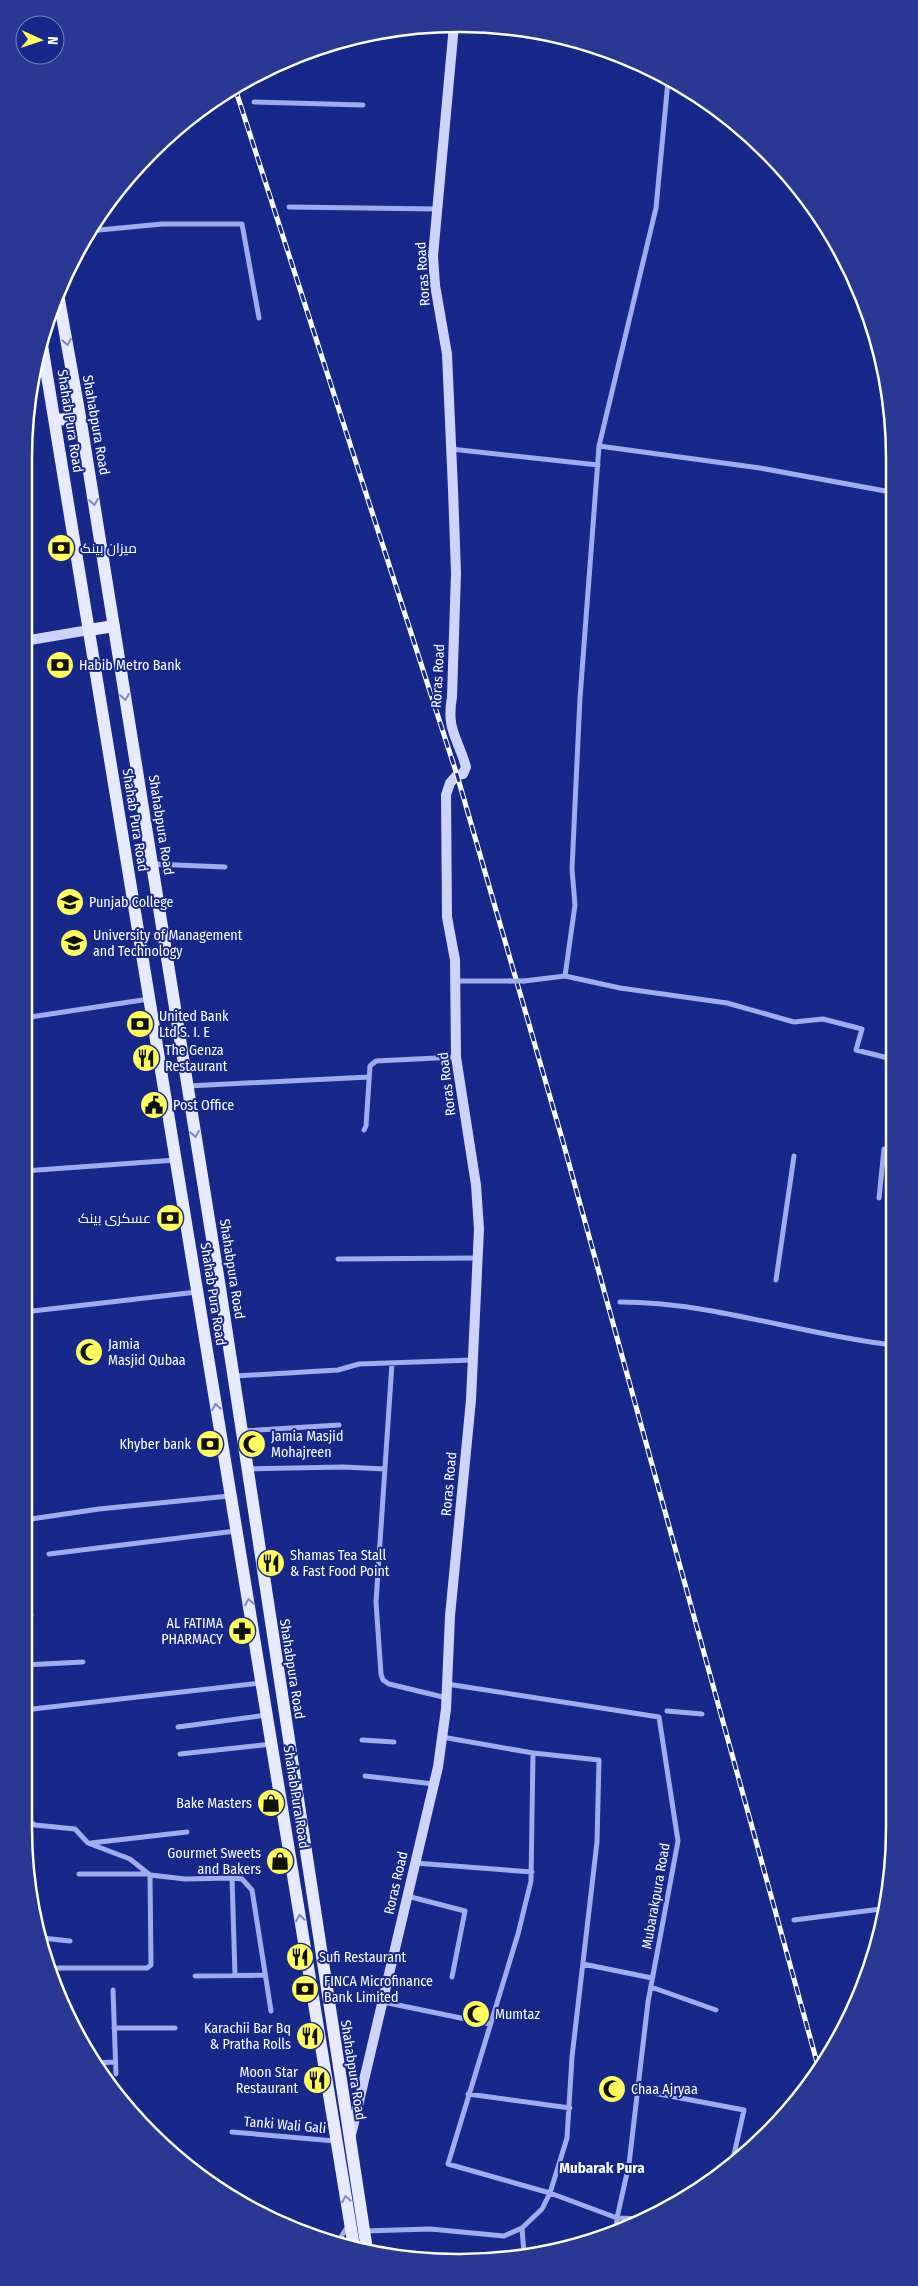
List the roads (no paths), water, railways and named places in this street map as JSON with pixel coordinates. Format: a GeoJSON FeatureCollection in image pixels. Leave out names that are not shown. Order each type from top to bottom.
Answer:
{"type":"FeatureCollection","features":[{"type":"Feature","properties":{"kind":"main road","name":"Roras Road"},"geometry":{"type":"LineString","coordinates":[[349,2143],[434,1784],[442,1737],[450,1616],[474,1360],[479,1229],[476,1185],[456,1057],[455,960],[447,917],[445,799],[450,783],[457,775],[463,774],[466,767],[451,728],[449,712],[452,697],[456,573],[447,354],[435,285],[433,256],[453,32]]}},
{"type":"Feature","properties":{"kind":"main road","name":"Shahabpura Road"},"geometry":{"type":"LineString","coordinates":[[60,308],[114,626],[242,1431],[365,2243]]}},
{"type":"Feature","properties":{"kind":"main road","name":"Shahab Pura Road"},"geometry":{"type":"LineString","coordinates":[[45,360],[353,2240]]}},
{"type":"Feature","properties":{"kind":"main road"},"geometry":{"type":"LineString","coordinates":[[55,420],[80,418]]}},
{"type":"Feature","properties":{"kind":"main road"},"geometry":{"type":"LineString","coordinates":[[32,640],[114,626]]}},
{"type":"Feature","properties":{"kind":"main road"},"geometry":{"type":"LineString","coordinates":[[150,999],[172,995]]}},
{"type":"Feature","properties":{"kind":"main road"},"geometry":{"type":"LineString","coordinates":[[259,1664],[271,1665],[276,1659]]}},
{"type":"Feature","properties":{"kind":"main road"},"geometry":{"type":"LineString","coordinates":[[264,1697],[274,1692],[281,1695]]}},
{"type":"Feature","properties":{"kind":"street"},"geometry":{"type":"LineString","coordinates":[[565,976],[575,904],[572,869],[580,698],[599,446],[656,208],[667,87]]}},
{"type":"Feature","properties":{"kind":"street"},"geometry":{"type":"LineString","coordinates":[[254,102],[363,105]]}},
{"type":"Feature","properties":{"kind":"street"},"geometry":{"type":"LineString","coordinates":[[289,208],[436,209]]}},
{"type":"Feature","properties":{"kind":"street"},"geometry":{"type":"LineString","coordinates":[[99,231],[162,224],[242,224],[259,318]]}},
{"type":"Feature","properties":{"kind":"street"},"geometry":{"type":"LineString","coordinates":[[599,446],[760,468],[886,491]]}},
{"type":"Feature","properties":{"kind":"street"},"geometry":{"type":"LineString","coordinates":[[451,449],[598,465]]}},
{"type":"Feature","properties":{"kind":"street"},"geometry":{"type":"LineString","coordinates":[[152,864],[225,867]]}},
{"type":"Feature","properties":{"kind":"street"},"geometry":{"type":"LineString","coordinates":[[455,981],[524,981],[565,976],[620,988],[727,1003],[794,1022],[823,1019],[862,1029],[856,1050],[886,1058]]}},
{"type":"Feature","properties":{"kind":"street"},"geometry":{"type":"LineString","coordinates":[[32,1017],[150,999]]}},
{"type":"Feature","properties":{"kind":"street"},"geometry":{"type":"LineString","coordinates":[[364,1130],[366,1126],[370,1066],[376,1061],[456,1057]]}},
{"type":"Feature","properties":{"kind":"street"},"geometry":{"type":"LineString","coordinates":[[187,1086],[369,1077]]}},
{"type":"Feature","properties":{"kind":"street"},"geometry":{"type":"LineString","coordinates":[[879,1198],[884,1149]]}},
{"type":"Feature","properties":{"kind":"street"},"geometry":{"type":"LineString","coordinates":[[776,1280],[794,1156]]}},
{"type":"Feature","properties":{"kind":"street"},"geometry":{"type":"LineString","coordinates":[[32,1170],[176,1160]]}},
{"type":"Feature","properties":{"kind":"street"},"geometry":{"type":"LineString","coordinates":[[338,1259],[478,1258]]}},
{"type":"Feature","properties":{"kind":"street"},"geometry":{"type":"LineString","coordinates":[[32,1311],[198,1292]]}},
{"type":"Feature","properties":{"kind":"street"},"geometry":{"type":"LineString","coordinates":[[620,1302],[655,1302],[772,1322],[854,1341],[886,1345]]}},
{"type":"Feature","properties":{"kind":"street"},"geometry":{"type":"LineString","coordinates":[[233,1376],[338,1370],[359,1364],[474,1360]]}},
{"type":"Feature","properties":{"kind":"street"},"geometry":{"type":"LineString","coordinates":[[392,1362],[376,1602],[381,1674],[383,1680],[389,1684],[446,1698]]}},
{"type":"Feature","properties":{"kind":"street"},"geometry":{"type":"LineString","coordinates":[[242,1431],[339,1425]]}},
{"type":"Feature","properties":{"kind":"street"},"geometry":{"type":"LineString","coordinates":[[247,1469],[343,1467],[385,1469]]}},
{"type":"Feature","properties":{"kind":"street"},"geometry":{"type":"LineString","coordinates":[[32,1519],[99,1509],[231,1495]]}},
{"type":"Feature","properties":{"kind":"street"},"geometry":{"type":"LineString","coordinates":[[49,1554],[237,1531]]}},
{"type":"Feature","properties":{"kind":"street"},"geometry":{"type":"LineString","coordinates":[[32,1665],[83,1662]]}},
{"type":"Feature","properties":{"kind":"street"},"geometry":{"type":"LineString","coordinates":[[32,1709],[262,1683]]}},
{"type":"Feature","properties":{"kind":"street","name":"Mubarakpura Road"},"geometry":{"type":"LineString","coordinates":[[447,1684],[659,1717],[678,1841],[652,1978],[630,2164],[617,2223]]}},
{"type":"Feature","properties":{"kind":"street"},"geometry":{"type":"LineString","coordinates":[[667,1711],[702,1714]]}},
{"type":"Feature","properties":{"kind":"street"},"geometry":{"type":"LineString","coordinates":[[178,1727],[267,1715]]}},
{"type":"Feature","properties":{"kind":"street"},"geometry":{"type":"LineString","coordinates":[[363,2231],[430,2228],[504,2236],[522,2228],[542,2209],[550,2193],[567,2138],[572,2057],[597,1842],[599,1760],[533,1753],[442,1737]]}},
{"type":"Feature","properties":{"kind":"street"},"geometry":{"type":"LineString","coordinates":[[362,1740],[394,1742]]}},
{"type":"Feature","properties":{"kind":"street"},"geometry":{"type":"LineString","coordinates":[[180,1754],[272,1744]]}},
{"type":"Feature","properties":{"kind":"street"},"geometry":{"type":"LineString","coordinates":[[533,1753],[532,1872],[518,1934],[448,2164],[550,2193],[617,2218],[628,2218]]}},
{"type":"Feature","properties":{"kind":"street"},"geometry":{"type":"LineString","coordinates":[[365,1776],[434,1784]]}},
{"type":"Feature","properties":{"kind":"street"},"geometry":{"type":"LineString","coordinates":[[32,1823],[75,1830],[88,1843],[130,1859],[149,1875],[151,1966],[147,1968],[57,1968]]}},
{"type":"Feature","properties":{"kind":"street"},"geometry":{"type":"LineString","coordinates":[[88,1843],[187,1832]]}},
{"type":"Feature","properties":{"kind":"street"},"geometry":{"type":"LineString","coordinates":[[414,1863],[532,1872]]}},
{"type":"Feature","properties":{"kind":"street"},"geometry":{"type":"LineString","coordinates":[[79,1874],[149,1875],[185,1879],[242,1879],[252,1890],[271,2011]]}},
{"type":"Feature","properties":{"kind":"street"},"geometry":{"type":"LineString","coordinates":[[232,1878],[235,1975]]}},
{"type":"Feature","properties":{"kind":"street"},"geometry":{"type":"LineString","coordinates":[[406,1896],[465,1911],[452,1977]]}},
{"type":"Feature","properties":{"kind":"street"},"geometry":{"type":"LineString","coordinates":[[794,1920],[877,1909]]}},
{"type":"Feature","properties":{"kind":"street"},"geometry":{"type":"LineString","coordinates":[[47,1939],[70,1941]]}},
{"type":"Feature","properties":{"kind":"street"},"geometry":{"type":"LineString","coordinates":[[583,1964],[652,1978]]}},
{"type":"Feature","properties":{"kind":"street"},"geometry":{"type":"LineString","coordinates":[[195,1976],[264,1975]]}},
{"type":"Feature","properties":{"kind":"street"},"geometry":{"type":"LineString","coordinates":[[651,1987],[716,2010]]}},
{"type":"Feature","properties":{"kind":"street"},"geometry":{"type":"LineString","coordinates":[[114,1990],[116,2074]]}},
{"type":"Feature","properties":{"kind":"street"},"geometry":{"type":"LineString","coordinates":[[383,2002],[490,2024]]}},
{"type":"Feature","properties":{"kind":"street"},"geometry":{"type":"LineString","coordinates":[[114,2028],[175,2028]]}},
{"type":"Feature","properties":{"kind":"street"},"geometry":{"type":"LineString","coordinates":[[103,2063],[115,2062]]}},
{"type":"Feature","properties":{"kind":"street"},"geometry":{"type":"LineString","coordinates":[[638,2090],[744,2110],[734,2152]]}},
{"type":"Feature","properties":{"kind":"street"},"geometry":{"type":"LineString","coordinates":[[468,2094],[570,2108]]}},
{"type":"Feature","properties":{"kind":"street","name":"Tanki Wali Gali"},"geometry":{"type":"LineString","coordinates":[[232,2132],[336,2141]]}},
{"type":"Feature","properties":{"kind":"street"},"geometry":{"type":"LineString","coordinates":[[341,2237],[350,2224]]}},
{"type":"Feature","properties":{"kind":"street"},"geometry":{"type":"LineString","coordinates":[[522,2228],[524,2248]]}},
{"type":"Feature","properties":{"kind":"railway"},"geometry":{"type":"LineString","coordinates":[[237,95],[457,775],[563,1142],[816,2060]]}},
{"type":"Feature","properties":{"kind":"place","name":"میزان بینک"},"geometry":{"type":"Point","coordinates":[61,548]}},
{"type":"Feature","properties":{"kind":"place","name":"Habib Metro Bank"},"geometry":{"type":"Point","coordinates":[60,665]}},
{"type":"Feature","properties":{"kind":"place","name":"Punjab College"},"geometry":{"type":"Point","coordinates":[70,902]}},
{"type":"Feature","properties":{"kind":"place","name":"University of Management and Technology"},"geometry":{"type":"Point","coordinates":[74,943]}},
{"type":"Feature","properties":{"kind":"place","name":"United Bank Ltd S. I. E"},"geometry":{"type":"Point","coordinates":[140,1024]}},
{"type":"Feature","properties":{"kind":"place","name":"The Genza Restaurant"},"geometry":{"type":"Point","coordinates":[146,1058]}},
{"type":"Feature","properties":{"kind":"place","name":"Post Office"},"geometry":{"type":"Point","coordinates":[154,1105]}},
{"type":"Feature","properties":{"kind":"place","name":"عسکری بینک"},"geometry":{"type":"Point","coordinates":[170,1218]}},
{"type":"Feature","properties":{"kind":"place","name":"Jamia Masjid Qubaa"},"geometry":{"type":"Point","coordinates":[89,1352]}},
{"type":"Feature","properties":{"kind":"place","name":"Khyber bank"},"geometry":{"type":"Point","coordinates":[210,1444]}},
{"type":"Feature","properties":{"kind":"place","name":"Jamia Masjid Mohajreen"},"geometry":{"type":"Point","coordinates":[252,1444]}},
{"type":"Feature","properties":{"kind":"place","name":"Shamas Tea Stall & Fast Food Point"},"geometry":{"type":"Point","coordinates":[271,1563]}},
{"type":"Feature","properties":{"kind":"place","name":"AL FATIMA PHARMACY"},"geometry":{"type":"Point","coordinates":[242,1631]}},
{"type":"Feature","properties":{"kind":"place","name":"Bake Masters"},"geometry":{"type":"Point","coordinates":[271,1803]}},
{"type":"Feature","properties":{"kind":"place","name":"Gourmet Sweets and Bakers"},"geometry":{"type":"Point","coordinates":[280,1861]}},
{"type":"Feature","properties":{"kind":"place","name":"Sufi Restaurant"},"geometry":{"type":"Point","coordinates":[300,1957]}},
{"type":"Feature","properties":{"kind":"place","name":"FINCA Microfinance Bank Limited"},"geometry":{"type":"Point","coordinates":[305,1989]}},
{"type":"Feature","properties":{"kind":"place","name":"Mumtaz"},"geometry":{"type":"Point","coordinates":[476,2014]}},
{"type":"Feature","properties":{"kind":"place","name":"Karachii Bar Bq & Pratha Rolls"},"geometry":{"type":"Point","coordinates":[310,2036]}},
{"type":"Feature","properties":{"kind":"place","name":"Moon Star Restaurant"},"geometry":{"type":"Point","coordinates":[317,2080]}},
{"type":"Feature","properties":{"kind":"place","name":"Chaa Ajryaa"},"geometry":{"type":"Point","coordinates":[612,2089]}},
{"type":"Feature","properties":{"kind":"district","name":"Mubarak Pura"},"geometry":{"type":"Point","coordinates":[602,2168]}}]}
